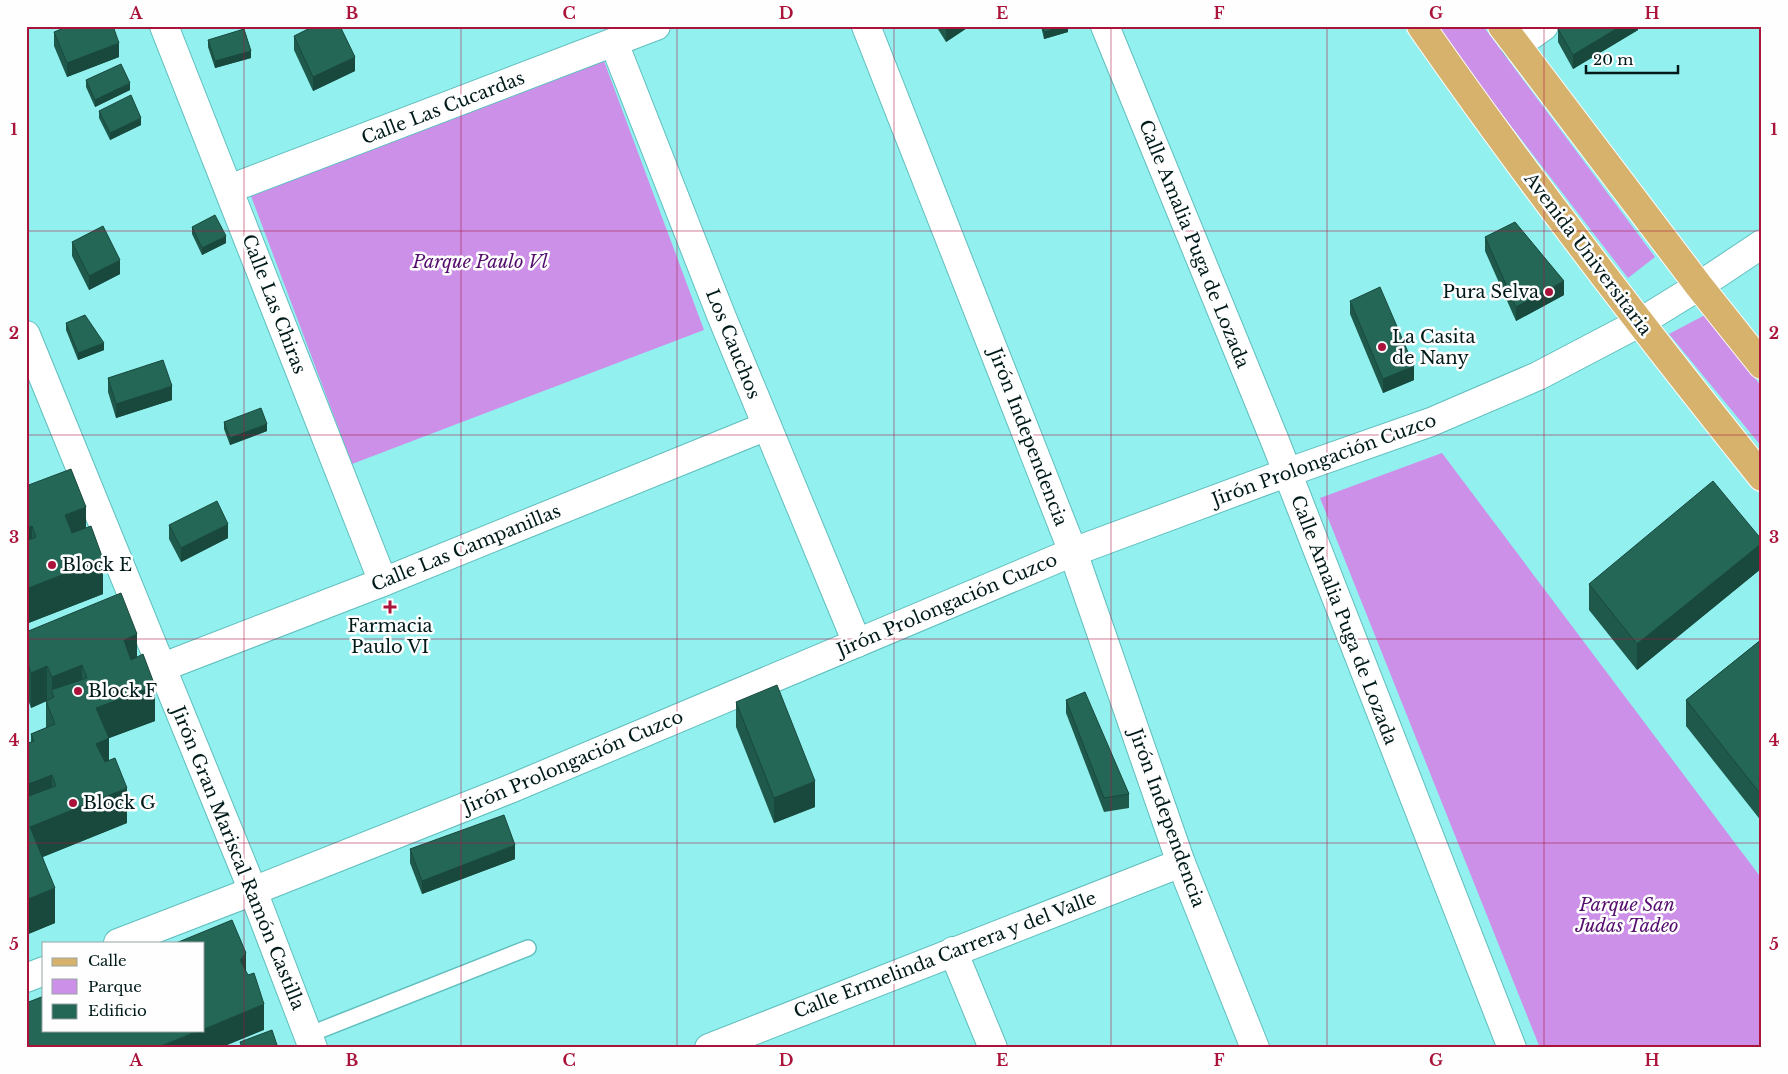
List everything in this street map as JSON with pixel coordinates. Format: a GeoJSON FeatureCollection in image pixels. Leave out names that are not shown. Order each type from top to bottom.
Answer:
{"type":"FeatureCollection","features":[{"type":"Feature","properties":{"kind":"main road","name":"Avenida Universitaria"},"geometry":{"type":"LineString","coordinates":[[1421,26],[1468,95],[1638,323],[1762,477]]}},
{"type":"Feature","properties":{"kind":"main road"},"geometry":{"type":"LineString","coordinates":[[1509,36],[1699,286],[1762,364]]}},
{"type":"Feature","properties":{"kind":"street","name":"Calle Las Chiras"},"geometry":{"type":"LineString","coordinates":[[164,26],[383,582]]}},
{"type":"Feature","properties":{"kind":"street","name":"Calle Las Cucardas"},"geometry":{"type":"LineString","coordinates":[[229,189],[656,26]]}},
{"type":"Feature","properties":{"kind":"street","name":"Jirón Independencia"},"geometry":{"type":"LineString","coordinates":[[866,26],[1073,552],[1181,863],[1255,1048]]}},
{"type":"Feature","properties":{"kind":"street","name":"Calle Amalia Puga de Lozada"},"geometry":{"type":"LineString","coordinates":[[1106,26],[1286,473],[1512,1048]]}},
{"type":"Feature","properties":{"kind":"street"},"geometry":{"type":"LineString","coordinates":[[1509,36],[1544,26]]}},
{"type":"Feature","properties":{"kind":"street","name":"Los Cauchos"},"geometry":{"type":"LineString","coordinates":[[614,43],[721,315],[857,643]]}},
{"type":"Feature","properties":{"kind":"street","name":"Jirón Prolongación Cuzco"},"geometry":{"type":"LineString","coordinates":[[121,942],[510,789],[1073,552],[1440,418],[1538,376],[1638,323],[1699,286],[1762,244]]}},
{"type":"Feature","properties":{"kind":"street","name":"Jirón Gran Mariscal Ramón Castilla"},"geometry":{"type":"LineString","coordinates":[[26,335],[34,377],[163,667],[253,891],[310,1041]]}},
{"type":"Feature","properties":{"kind":"street","name":"Calle Las Campanillas"},"geometry":{"type":"LineString","coordinates":[[163,667],[383,582],[767,426]]}},
{"type":"Feature","properties":{"kind":"street","name":"Calle Ermelinda Carrera y del Valle"},"geometry":{"type":"LineString","coordinates":[[709,1048],[1181,863]]}},
{"type":"Feature","properties":{"kind":"street"},"geometry":{"type":"LineString","coordinates":[[953,951],[993,1048]]}},
{"type":"Feature","properties":{"kind":"street"},"geometry":{"type":"LineString","coordinates":[[26,978],[42,972]]}},
{"type":"Feature","properties":{"kind":"lane"},"geometry":{"type":"LineString","coordinates":[[310,1041],[528,948]]}},
{"type":"Feature","properties":{"kind":"green space"},"geometry":{"type":"Polygon","coordinates":[[[1434,26],[1483,26],[1655,257],[1628,278],[1434,26]]]}},
{"type":"Feature","properties":{"kind":"green space","name":"Parque Paulo Vl"},"geometry":{"type":"Polygon","coordinates":[[[604,61],[704,330],[352,464],[251,196],[604,61]]]}},
{"type":"Feature","properties":{"kind":"green space"},"geometry":{"type":"Polygon","coordinates":[[[1705,315],[1762,387],[1762,447],[1669,334],[1705,315]]]}},
{"type":"Feature","properties":{"kind":"green space","name":"Parque San Judas Tadeo"},"geometry":{"type":"Polygon","coordinates":[[[1442,453],[1762,879],[1762,1048],[1540,1048],[1320,498],[1442,453]]]}},
{"type":"Feature","properties":{"kind":"building"},"geometry":{"type":"Polygon","coordinates":[[[69,26],[113,26],[119,43],[67,63],[54,32],[69,26]]]}},
{"type":"Feature","properties":{"kind":"building"},"geometry":{"type":"Polygon","coordinates":[[[314,26],[340,26],[355,57],[313,77],[294,36],[314,26]]]}},
{"type":"Feature","properties":{"kind":"building"},"geometry":{"type":"Polygon","coordinates":[[[1042,26],[1064,26],[1044,32],[1042,26]]]}},
{"type":"Feature","properties":{"kind":"building"},"geometry":{"type":"Polygon","coordinates":[[[1562,26],[1621,26],[1573,55],[1558,29],[1562,26]]]}},
{"type":"Feature","properties":{"kind":"building"},"geometry":{"type":"Polygon","coordinates":[[[244,29],[251,51],[215,61],[208,40],[244,29]]]}},
{"type":"Feature","properties":{"kind":"building"},"geometry":{"type":"Polygon","coordinates":[[[121,64],[130,83],[95,100],[86,80],[121,64]]]}},
{"type":"Feature","properties":{"kind":"building"},"geometry":{"type":"Polygon","coordinates":[[[131,95],[141,118],[110,133],[99,111],[131,95]]]}},
{"type":"Feature","properties":{"kind":"building"},"geometry":{"type":"Polygon","coordinates":[[[215,215],[226,236],[202,248],[192,227],[215,215]]]}},
{"type":"Feature","properties":{"kind":"building"},"geometry":{"type":"Polygon","coordinates":[[[1515,222],[1564,281],[1516,307],[1485,237],[1515,222]]]}},
{"type":"Feature","properties":{"kind":"building"},"geometry":{"type":"Polygon","coordinates":[[[103,226],[120,260],[89,276],[72,242],[103,226]]]}},
{"type":"Feature","properties":{"kind":"building","name":"La Casita de Nany"},"geometry":{"type":"Polygon","coordinates":[[[1380,287],[1414,366],[1383,379],[1350,301],[1380,287]]]}},
{"type":"Feature","properties":{"kind":"building"},"geometry":{"type":"Polygon","coordinates":[[[85,315],[104,343],[78,353],[66,323],[85,315]]]}},
{"type":"Feature","properties":{"kind":"building"},"geometry":{"type":"Polygon","coordinates":[[[163,360],[172,386],[116,404],[108,378],[163,360]]]}},
{"type":"Feature","properties":{"kind":"building"},"geometry":{"type":"Polygon","coordinates":[[[261,408],[267,424],[230,438],[224,422],[261,408]]]}},
{"type":"Feature","properties":{"kind":"building"},"geometry":{"type":"Polygon","coordinates":[[[71,469],[86,507],[65,515],[72,533],[91,526],[103,559],[26,589],[26,541],[36,537],[32,526],[26,528],[26,486],[71,469]]]}},
{"type":"Feature","properties":{"kind":"building"},"geometry":{"type":"Polygon","coordinates":[[[1713,481],[1762,540],[1762,543],[1637,644],[1589,584],[1713,481]]]}},
{"type":"Feature","properties":{"kind":"building"},"geometry":{"type":"Polygon","coordinates":[[[217,501],[228,524],[181,548],[169,525],[217,501]]]}},
{"type":"Feature","properties":{"kind":"building"},"geometry":{"type":"Polygon","coordinates":[[[121,593],[137,634],[124,640],[131,660],[143,654],[155,686],[96,708],[109,738],[96,744],[105,762],[115,758],[127,788],[30,827],[55,888],[26,900],[26,806],[28,805],[26,797],[56,786],[52,775],[26,785],[26,744],[34,741],[31,734],[55,724],[46,701],[54,697],[51,690],[87,678],[82,665],[52,677],[47,666],[31,673],[26,659],[26,632],[121,593]]]}},
{"type":"Feature","properties":{"kind":"building"},"geometry":{"type":"Polygon","coordinates":[[[1762,639],[1762,796],[1686,700],[1762,639]]]}},
{"type":"Feature","properties":{"kind":"building"},"geometry":{"type":"Polygon","coordinates":[[[777,685],[815,781],[774,798],[736,702],[777,685]]]}},
{"type":"Feature","properties":{"kind":"building"},"geometry":{"type":"Polygon","coordinates":[[[1085,692],[1129,794],[1104,798],[1066,700],[1085,692]]]}},
{"type":"Feature","properties":{"kind":"building"},"geometry":{"type":"Polygon","coordinates":[[[504,815],[515,845],[422,881],[410,849],[504,815]]]}},
{"type":"Feature","properties":{"kind":"building"},"geometry":{"type":"Polygon","coordinates":[[[232,920],[246,953],[240,960],[248,975],[254,973],[264,1004],[205,1029],[205,942],[178,942],[232,920]]]}},
{"type":"Feature","properties":{"kind":"building"},"geometry":{"type":"Polygon","coordinates":[[[42,997],[42,1032],[195,1032],[156,1048],[26,1048],[26,1003],[42,997]]]}},
{"type":"Feature","properties":{"kind":"building"},"geometry":{"type":"Polygon","coordinates":[[[272,1030],[278,1048],[242,1048],[240,1042],[272,1030]]]}},
{"type":"Feature","properties":{"kind":"place","name":"Pura Selva"},"geometry":{"type":"Point","coordinates":[1549,292]}},
{"type":"Feature","properties":{"kind":"place","name":"La Casita de Nany"},"geometry":{"type":"Point","coordinates":[1382,347]}},
{"type":"Feature","properties":{"kind":"place","name":"Block E"},"geometry":{"type":"Point","coordinates":[52,565]}},
{"type":"Feature","properties":{"kind":"place","name":"Farmacia Paulo VI"},"geometry":{"type":"Point","coordinates":[390,607]}},
{"type":"Feature","properties":{"kind":"place","name":"Block F"},"geometry":{"type":"Point","coordinates":[78,691]}},
{"type":"Feature","properties":{"kind":"place","name":"Block G"},"geometry":{"type":"Point","coordinates":[73,803]}}]}
